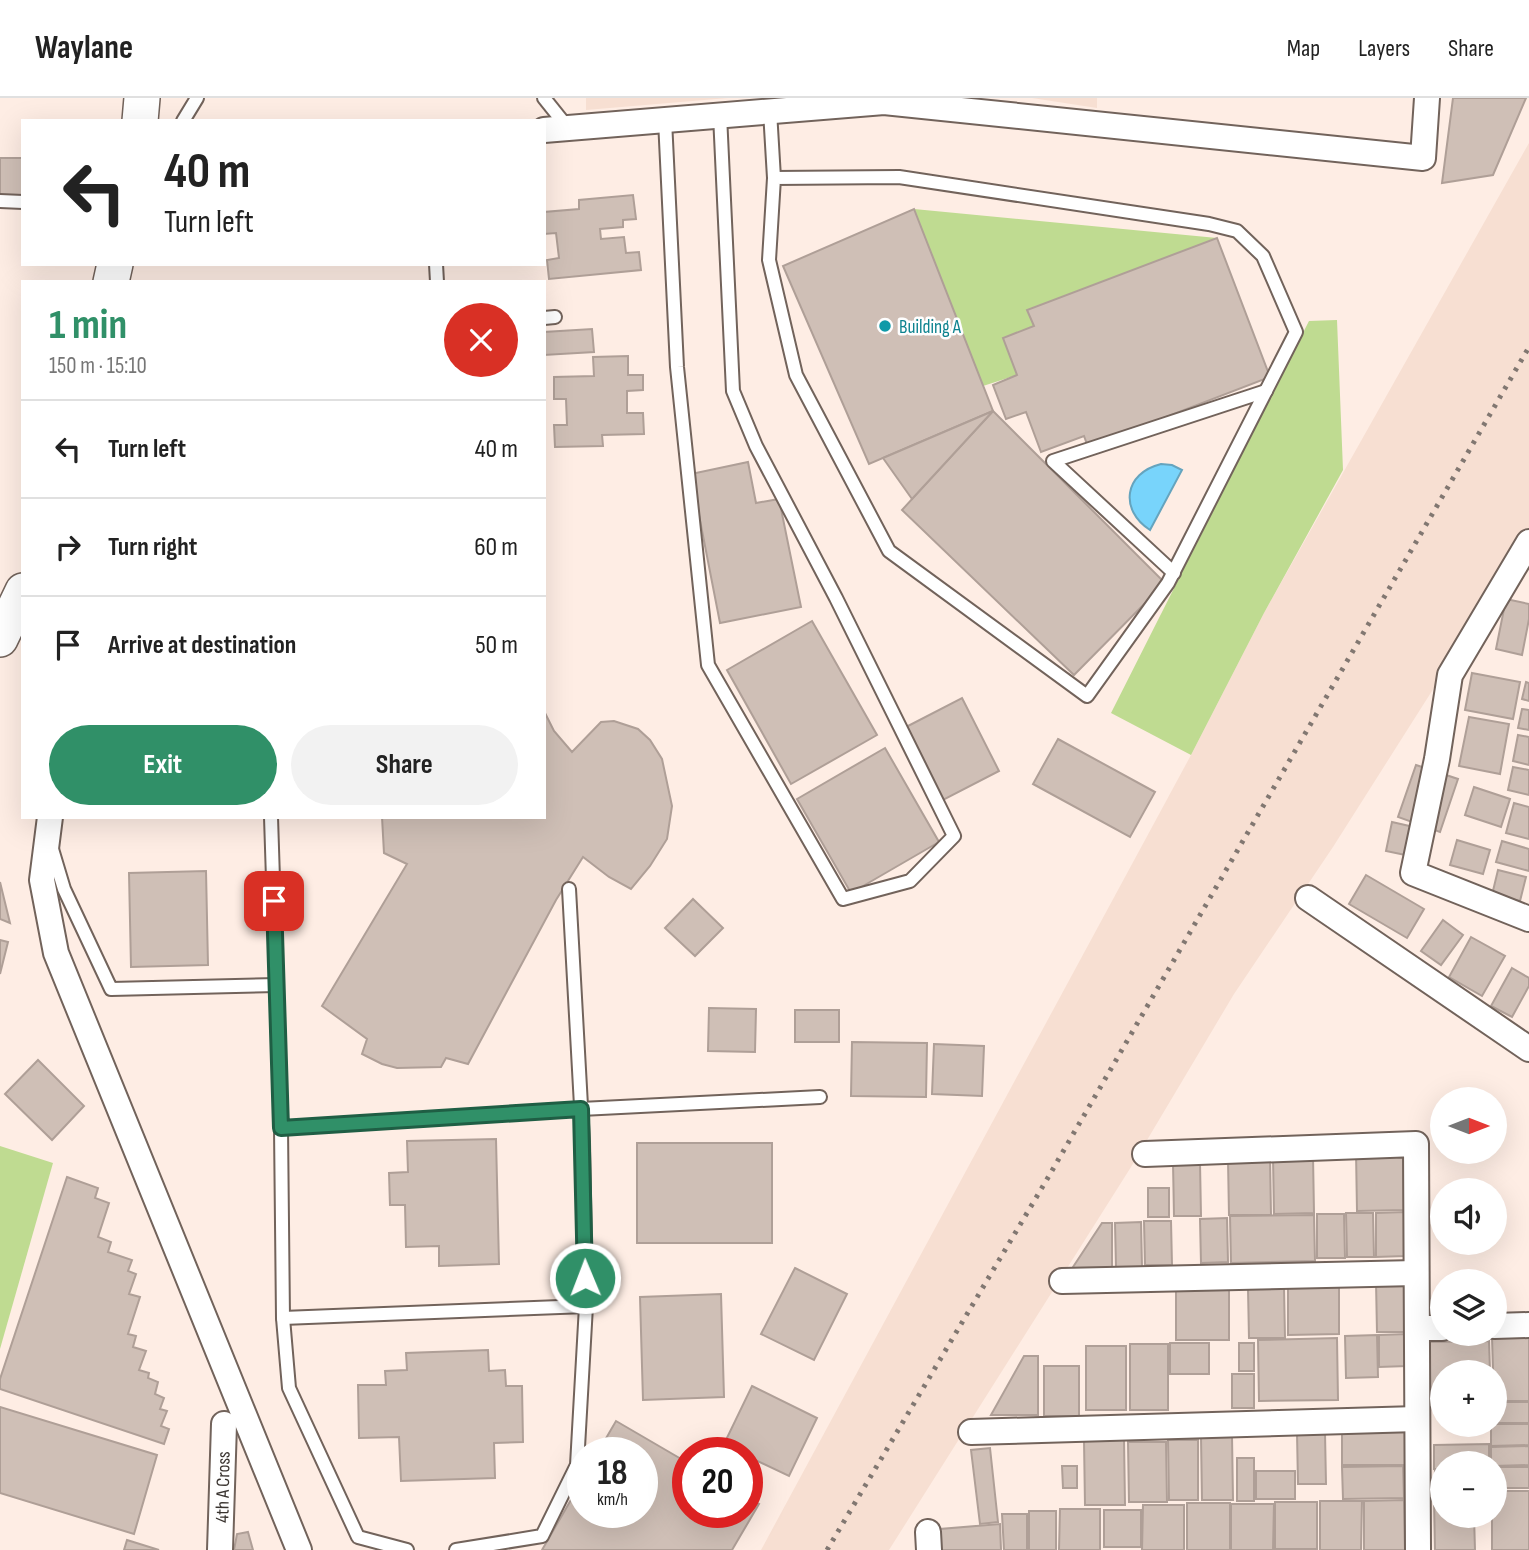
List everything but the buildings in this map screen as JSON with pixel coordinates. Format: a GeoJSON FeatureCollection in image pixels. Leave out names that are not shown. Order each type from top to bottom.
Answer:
{"type":"FeatureCollection","features":[{"type":"Feature","properties":{"kind":"main road"},"geometry":{"type":"LineString","coordinates":[[140,119],[142,98]]}},
{"type":"Feature","properties":{"kind":"main road"},"geometry":{"type":"LineString","coordinates":[[0,639],[21,595]]}},
{"type":"Feature","properties":{"kind":"street"},"geometry":{"type":"LineString","coordinates":[[556,129],[884,102],[1423,158],[1427,98]]}},
{"type":"Feature","properties":{"kind":"street"},"geometry":{"type":"LineString","coordinates":[[1529,542],[1450,675],[1437,759],[1413,873],[1529,919]]}},
{"type":"Feature","properties":{"kind":"street"},"geometry":{"type":"LineString","coordinates":[[49,826],[42,880],[56,953],[299,1550]]}},
{"type":"Feature","properties":{"kind":"street"},"geometry":{"type":"LineString","coordinates":[[1308,898],[1529,1049]]}},
{"type":"Feature","properties":{"kind":"street"},"geometry":{"type":"LineString","coordinates":[[1145,1154],[1416,1144],[1418,1550]]}},
{"type":"Feature","properties":{"kind":"street"},"geometry":{"type":"LineString","coordinates":[[1062,1282],[1416,1273]]}},
{"type":"Feature","properties":{"kind":"street"},"geometry":{"type":"LineString","coordinates":[[1507,1326],[1529,1325]]}},
{"type":"Feature","properties":{"kind":"street"},"geometry":{"type":"LineString","coordinates":[[1417,1328],[1430,1328]]}},
{"type":"Feature","properties":{"kind":"street"},"geometry":{"type":"LineString","coordinates":[[971,1432],[1417,1419]]}},
{"type":"Feature","properties":{"kind":"street","name":"4th A Cross"},"geometry":{"type":"LineString","coordinates":[[220,1550],[223,1424]]}},
{"type":"Feature","properties":{"kind":"lane"},"geometry":{"type":"LineString","coordinates":[[184,119],[197,98]]}},
{"type":"Feature","properties":{"kind":"lane"},"geometry":{"type":"LineString","coordinates":[[544,98],[556,129]]}},
{"type":"Feature","properties":{"kind":"lane"},"geometry":{"type":"LineString","coordinates":[[770,111],[774,178],[769,260],[796,375],[889,551],[1087,696],[1174,573],[1296,332],[1263,256],[1237,230],[899,177],[774,178]]}},
{"type":"Feature","properties":{"kind":"lane"},"geometry":{"type":"LineString","coordinates":[[665,120],[677,367],[708,665],[843,899],[910,881],[954,836],[757,446],[733,391],[720,115]]}},
{"type":"Feature","properties":{"kind":"lane"},"geometry":{"type":"LineString","coordinates":[[0,201],[21,202]]}},
{"type":"Feature","properties":{"kind":"lane"},"geometry":{"type":"LineString","coordinates":[[1174,573],[1053,461],[1266,391]]}},
{"type":"Feature","properties":{"kind":"lane"},"geometry":{"type":"LineString","coordinates":[[271,819],[281,1128],[283,1318],[289,1388],[358,1537],[407,1550]]}},
{"type":"Feature","properties":{"kind":"lane"},"geometry":{"type":"LineString","coordinates":[[49,826],[64,889],[111,989],[277,985]]}},
{"type":"Feature","properties":{"kind":"lane"},"geometry":{"type":"LineString","coordinates":[[456,1550],[542,1536],[577,1465],[586,1306],[581,1109],[569,889]]}},
{"type":"Feature","properties":{"kind":"lane"},"geometry":{"type":"LineString","coordinates":[[281,1128],[820,1097]]}},
{"type":"Feature","properties":{"kind":"lane"},"geometry":{"type":"LineString","coordinates":[[283,1318],[586,1306]]}},
{"type":"Feature","properties":{"kind":"shaded area"},"geometry":{"type":"Polygon","coordinates":[[[586,98],[728,98],[586,110],[586,98]]]}},
{"type":"Feature","properties":{"kind":"shaded area"},"geometry":{"type":"Polygon","coordinates":[[[1032,98],[1097,98],[1097,108],[1032,98]]]}},
{"type":"Feature","properties":{"kind":"shaded area"},"geometry":{"type":"Polygon","coordinates":[[[1529,143],[1529,538],[1333,847],[1234,994],[1131,1167],[889,1550],[761,1550],[1191,755],[1264,613],[1529,143]]]}},
{"type":"Feature","properties":{"kind":"green space"},"geometry":{"type":"Polygon","coordinates":[[[914,209],[1217,238],[1028,310],[1034,326],[1017,375],[983,386],[914,209]]]}},
{"type":"Feature","properties":{"kind":"green space"},"geometry":{"type":"Polygon","coordinates":[[[1337,320],[1343,470],[1264,613],[1191,755],[1111,713],[1309,321],[1337,320]]]}},
{"type":"Feature","properties":{"kind":"green space"},"geometry":{"type":"Polygon","coordinates":[[[0,1146],[53,1163],[0,1349],[0,1146]]]}},
{"type":"Feature","properties":{"kind":"water"},"geometry":{"type":"Polygon","coordinates":[[[1161,464],[1182,470],[1150,530],[1133,513],[1130,493],[1139,475],[1161,464]]]}},
{"type":"Feature","properties":{"kind":"railway"},"geometry":{"type":"LineString","coordinates":[[827,1550],[1046,1181],[1529,347]]}},
{"type":"Feature","properties":{"kind":"place","name":"Building A"},"geometry":{"type":"Point","coordinates":[885,326]}},
{"type":"Feature","properties":{"kind":"route"},"geometry":{"type":"LineString","coordinates":[[274,901],[281,1128],[581,1109],[585,1278]]}}]}
